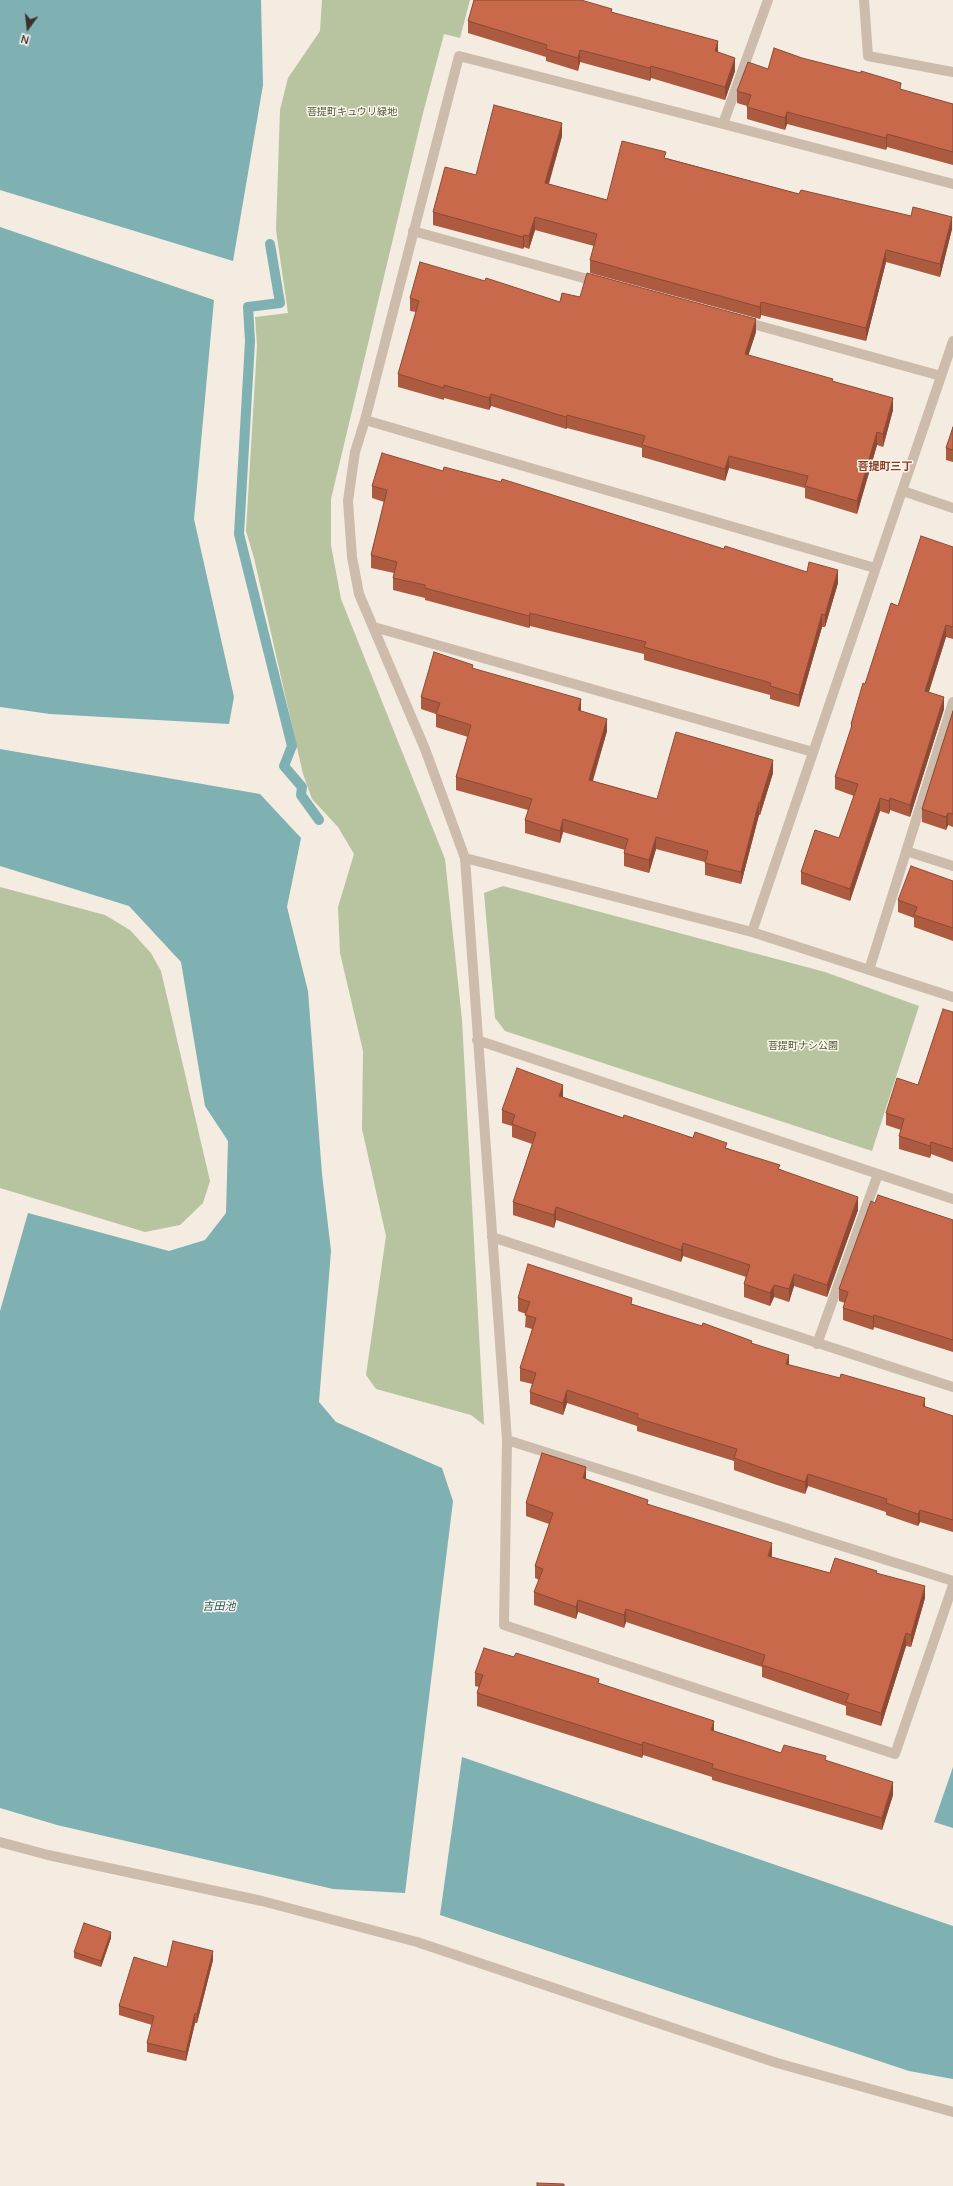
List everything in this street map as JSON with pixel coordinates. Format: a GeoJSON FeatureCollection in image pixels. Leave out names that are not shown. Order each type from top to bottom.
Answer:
{"type":"FeatureCollection","features":[{"type":"Feature","properties":{"kind":"street"},"geometry":{"type":"LineString","coordinates":[[723,124],[768,0]]}},
{"type":"Feature","properties":{"kind":"street"},"geometry":{"type":"LineString","coordinates":[[864,0],[868,56],[953,72]]}},
{"type":"Feature","properties":{"kind":"street"},"geometry":{"type":"LineString","coordinates":[[953,184],[459,56],[365,420],[355,452],[348,501],[352,557],[359,594],[425,749],[465,858],[507,1440],[504,1625],[895,1754],[953,1585]]}},
{"type":"Feature","properties":{"kind":"street"},"geometry":{"type":"LineString","coordinates":[[413,231],[605,284]]}},
{"type":"Feature","properties":{"kind":"street"},"geometry":{"type":"LineString","coordinates":[[735,319],[941,376]]}},
{"type":"Feature","properties":{"kind":"street"},"geometry":{"type":"LineString","coordinates":[[752,932],[953,341]]}},
{"type":"Feature","properties":{"kind":"street"},"geometry":{"type":"LineString","coordinates":[[365,420],[875,568]]}},
{"type":"Feature","properties":{"kind":"street"},"geometry":{"type":"LineString","coordinates":[[903,491],[953,508]]}},
{"type":"Feature","properties":{"kind":"street"},"geometry":{"type":"LineString","coordinates":[[374,627],[813,752]]}},
{"type":"Feature","properties":{"kind":"street"},"geometry":{"type":"LineString","coordinates":[[869,970],[953,702]]}},
{"type":"Feature","properties":{"kind":"street"},"geometry":{"type":"LineString","coordinates":[[906,851],[953,866]]}},
{"type":"Feature","properties":{"kind":"street"},"geometry":{"type":"LineString","coordinates":[[465,858],[752,932],[953,997]]}},
{"type":"Feature","properties":{"kind":"street"},"geometry":{"type":"LineString","coordinates":[[477,1040],[953,1199]]}},
{"type":"Feature","properties":{"kind":"street"},"geometry":{"type":"LineString","coordinates":[[817,1344],[878,1174]]}},
{"type":"Feature","properties":{"kind":"street"},"geometry":{"type":"LineString","coordinates":[[492,1237],[953,1388]]}},
{"type":"Feature","properties":{"kind":"street"},"geometry":{"type":"LineString","coordinates":[[507,1440],[953,1581]]}},
{"type":"Feature","properties":{"kind":"street"},"geometry":{"type":"LineString","coordinates":[[0,1842],[48,1855],[262,1901],[417,1942],[777,2063],[953,2112]]}},
{"type":"Feature","properties":{"kind":"green space","name":"菩提町キュウリ緑地"},"geometry":{"type":"Polygon","coordinates":[[[322,0],[470,0],[460,38],[444,34],[422,117],[331,499],[331,545],[341,599],[445,859],[462,1020],[484,1425],[471,1415],[376,1389],[366,1375],[386,1236],[362,1129],[363,1051],[340,953],[338,907],[354,854],[338,827],[312,799],[303,774],[254,558],[246,531],[257,346],[255,317],[288,313],[276,230],[280,110],[288,78],[320,31],[322,0]]]}},
{"type":"Feature","properties":{"kind":"green space","name":"菩提町ナシ公園"},"geometry":{"type":"Polygon","coordinates":[[[503,886],[825,972],[919,1006],[872,1151],[505,1031],[495,1018],[484,893],[503,886]]]}},
{"type":"Feature","properties":{"kind":"green space"},"geometry":{"type":"Polygon","coordinates":[[[0,887],[105,915],[130,930],[151,953],[161,971],[210,1181],[203,1203],[180,1225],[145,1232],[0,1188],[0,887]]]}},
{"type":"Feature","properties":{"kind":"water"},"geometry":{"type":"Polygon","coordinates":[[[0,0],[261,0],[263,85],[233,261],[0,190],[0,0]]]}},
{"type":"Feature","properties":{"kind":"water"},"geometry":{"type":"Polygon","coordinates":[[[0,227],[214,300],[194,519],[234,697],[229,724],[50,714],[0,707],[0,227]]]}},
{"type":"Feature","properties":{"kind":"water","name":"吉田池"},"geometry":{"type":"Polygon","coordinates":[[[0,749],[260,794],[301,838],[287,907],[308,991],[322,1174],[331,1251],[319,1402],[336,1422],[442,1468],[453,1501],[405,1893],[333,1889],[57,1825],[0,1808],[0,1311],[28,1213],[169,1251],[205,1240],[226,1213],[228,1141],[205,1106],[181,962],[129,906],[0,866],[0,749]]]}},
{"type":"Feature","properties":{"kind":"water"},"geometry":{"type":"Polygon","coordinates":[[[462,1757],[953,1926],[953,2079],[909,2071],[440,1915],[462,1757]]]}},
{"type":"Feature","properties":{"kind":"water"},"geometry":{"type":"Polygon","coordinates":[[[953,1767],[953,1828],[934,1822],[953,1767]]]}},
{"type":"Feature","properties":{"kind":"building"},"geometry":{"type":"Polygon","coordinates":[[[474,0],[581,0],[612,9],[611,12],[718,41],[715,51],[735,58],[725,87],[651,66],[650,68],[580,50],[578,58],[546,49],[547,45],[468,21],[474,0]]]}},
{"type":"Feature","properties":{"kind":"building"},"geometry":{"type":"Polygon","coordinates":[[[774,48],[802,58],[861,73],[861,71],[901,83],[900,89],[953,104],[953,152],[887,134],[886,138],[787,112],[785,118],[747,107],[751,95],[737,91],[748,62],[768,69],[774,48]]]}},
{"type":"Feature","properties":{"kind":"building"},"geometry":{"type":"Polygon","coordinates":[[[494,105],[562,123],[545,183],[607,200],[622,141],[666,152],[664,158],[799,194],[801,190],[911,216],[913,207],[952,217],[940,264],[886,250],[866,328],[761,302],[760,307],[590,260],[597,234],[535,217],[529,236],[524,235],[523,237],[433,212],[445,167],[476,175],[494,105]]]}},
{"type":"Feature","properties":{"kind":"building"},"geometry":{"type":"Polygon","coordinates":[[[420,262],[485,281],[486,278],[560,302],[562,293],[580,297],[587,273],[756,319],[745,354],[893,398],[883,434],[877,432],[857,501],[805,486],[808,476],[729,456],[725,469],[642,445],[645,436],[567,415],[566,417],[491,394],[489,398],[444,385],[444,388],[398,374],[419,301],[410,298],[420,262]]]}},
{"type":"Feature","properties":{"kind":"building"},"geometry":{"type":"Polygon","coordinates":[[[953,427],[953,450],[946,448],[953,427]]]}},
{"type":"Feature","properties":{"kind":"building"},"geometry":{"type":"Polygon","coordinates":[[[382,453],[443,471],[444,467],[501,482],[502,479],[724,549],[725,546],[807,572],[809,562],[838,570],[825,615],[822,614],[799,695],[770,686],[771,683],[644,647],[646,642],[530,613],[529,616],[425,588],[425,585],[393,578],[397,562],[371,555],[387,490],[372,486],[382,453]]]}},
{"type":"Feature","properties":{"kind":"building"},"geometry":{"type":"Polygon","coordinates":[[[921,536],[953,547],[953,627],[946,625],[925,691],[944,697],[910,805],[890,798],[889,801],[880,798],[850,889],[801,872],[815,830],[839,838],[858,784],[835,777],[852,725],[851,724],[863,683],[865,684],[891,603],[898,606],[921,536]]]}},
{"type":"Feature","properties":{"kind":"building"},"geometry":{"type":"Polygon","coordinates":[[[434,652],[473,665],[472,668],[581,699],[578,710],[607,719],[589,780],[657,799],[676,732],[773,760],[760,803],[759,802],[741,872],[705,863],[708,851],[656,837],[649,860],[624,853],[628,839],[563,819],[560,831],[525,820],[532,799],[456,777],[471,725],[436,714],[440,703],[421,697],[434,652]]]}},
{"type":"Feature","properties":{"kind":"building"},"geometry":{"type":"Polygon","coordinates":[[[953,711],[953,814],[948,813],[946,817],[922,809],[953,711]]]}},
{"type":"Feature","properties":{"kind":"building"},"geometry":{"type":"Polygon","coordinates":[[[911,866],[953,881],[953,928],[914,915],[917,907],[898,900],[911,866]]]}},
{"type":"Feature","properties":{"kind":"building"},"geometry":{"type":"Polygon","coordinates":[[[943,1009],[953,1012],[953,1149],[931,1142],[930,1146],[899,1136],[904,1119],[886,1113],[897,1078],[918,1085],[943,1009]]]}},
{"type":"Feature","properties":{"kind":"building"},"geometry":{"type":"Polygon","coordinates":[[[517,1068],[563,1085],[559,1096],[623,1118],[624,1115],[693,1138],[695,1132],[727,1143],[725,1148],[780,1165],[778,1169],[858,1197],[827,1285],[794,1274],[789,1289],[774,1285],[770,1293],[744,1284],[750,1265],[683,1243],[681,1250],[556,1207],[554,1215],[513,1202],[536,1133],[512,1124],[515,1115],[502,1110],[517,1068]]]}},
{"type":"Feature","properties":{"kind":"building"},"geometry":{"type":"Polygon","coordinates":[[[878,1195],[953,1220],[953,1340],[874,1315],[873,1317],[843,1308],[848,1292],[839,1289],[871,1201],[875,1203],[878,1195]]]}},
{"type":"Feature","properties":{"kind":"building"},"geometry":{"type":"Polygon","coordinates":[[[528,1264],[632,1298],[631,1304],[702,1326],[703,1323],[752,1341],[751,1343],[789,1355],[786,1364],[840,1378],[841,1374],[925,1398],[923,1406],[953,1416],[953,1520],[920,1510],[918,1514],[886,1503],[887,1499],[808,1474],[805,1482],[774,1472],[734,1458],[737,1449],[637,1418],[638,1414],[567,1390],[563,1403],[530,1392],[536,1373],[520,1368],[536,1318],[525,1315],[530,1302],[518,1298],[528,1264]]]}},
{"type":"Feature","properties":{"kind":"building"},"geometry":{"type":"Polygon","coordinates":[[[542,1453],[586,1467],[583,1478],[648,1500],[647,1504],[772,1543],[768,1556],[830,1573],[835,1558],[877,1571],[876,1573],[925,1586],[911,1635],[906,1633],[881,1713],[846,1702],[849,1694],[762,1665],[765,1655],[626,1609],[624,1615],[578,1600],[576,1607],[534,1592],[543,1569],[535,1566],[553,1513],[526,1503],[542,1453]]]}},
{"type":"Feature","properties":{"kind":"building"},"geometry":{"type":"Polygon","coordinates":[[[484,1648],[514,1657],[516,1653],[599,1679],[598,1683],[714,1721],[711,1730],[781,1753],[784,1745],[826,1756],[825,1760],[893,1782],[882,1818],[712,1768],[713,1764],[643,1742],[642,1745],[477,1693],[483,1675],[475,1673],[484,1648]]]}},
{"type":"Feature","properties":{"kind":"building"},"geometry":{"type":"Polygon","coordinates":[[[84,1923],[111,1932],[101,1961],[74,1952],[84,1923]]]}},
{"type":"Feature","properties":{"kind":"building"},"geometry":{"type":"Polygon","coordinates":[[[173,1941],[213,1951],[197,2014],[195,2013],[186,2052],[147,2043],[154,2016],[119,2006],[134,1957],[167,1967],[173,1941]]]}},
{"type":"Feature","properties":{"kind":"building"},"geometry":{"type":"Polygon","coordinates":[[[537,2183],[564,2184],[564,2186],[537,2186],[537,2183]]]}},
{"type":"Feature","properties":{"kind":"waterway"},"geometry":{"type":"LineString","coordinates":[[270,244],[280,303],[248,307],[250,341],[239,534],[292,746],[284,766],[302,787],[301,795],[319,820]]}},
{"type":"Feature","properties":{"kind":"district","name":"菩提町三丁"},"geometry":{"type":"Point","coordinates":[885,467]}}]}
